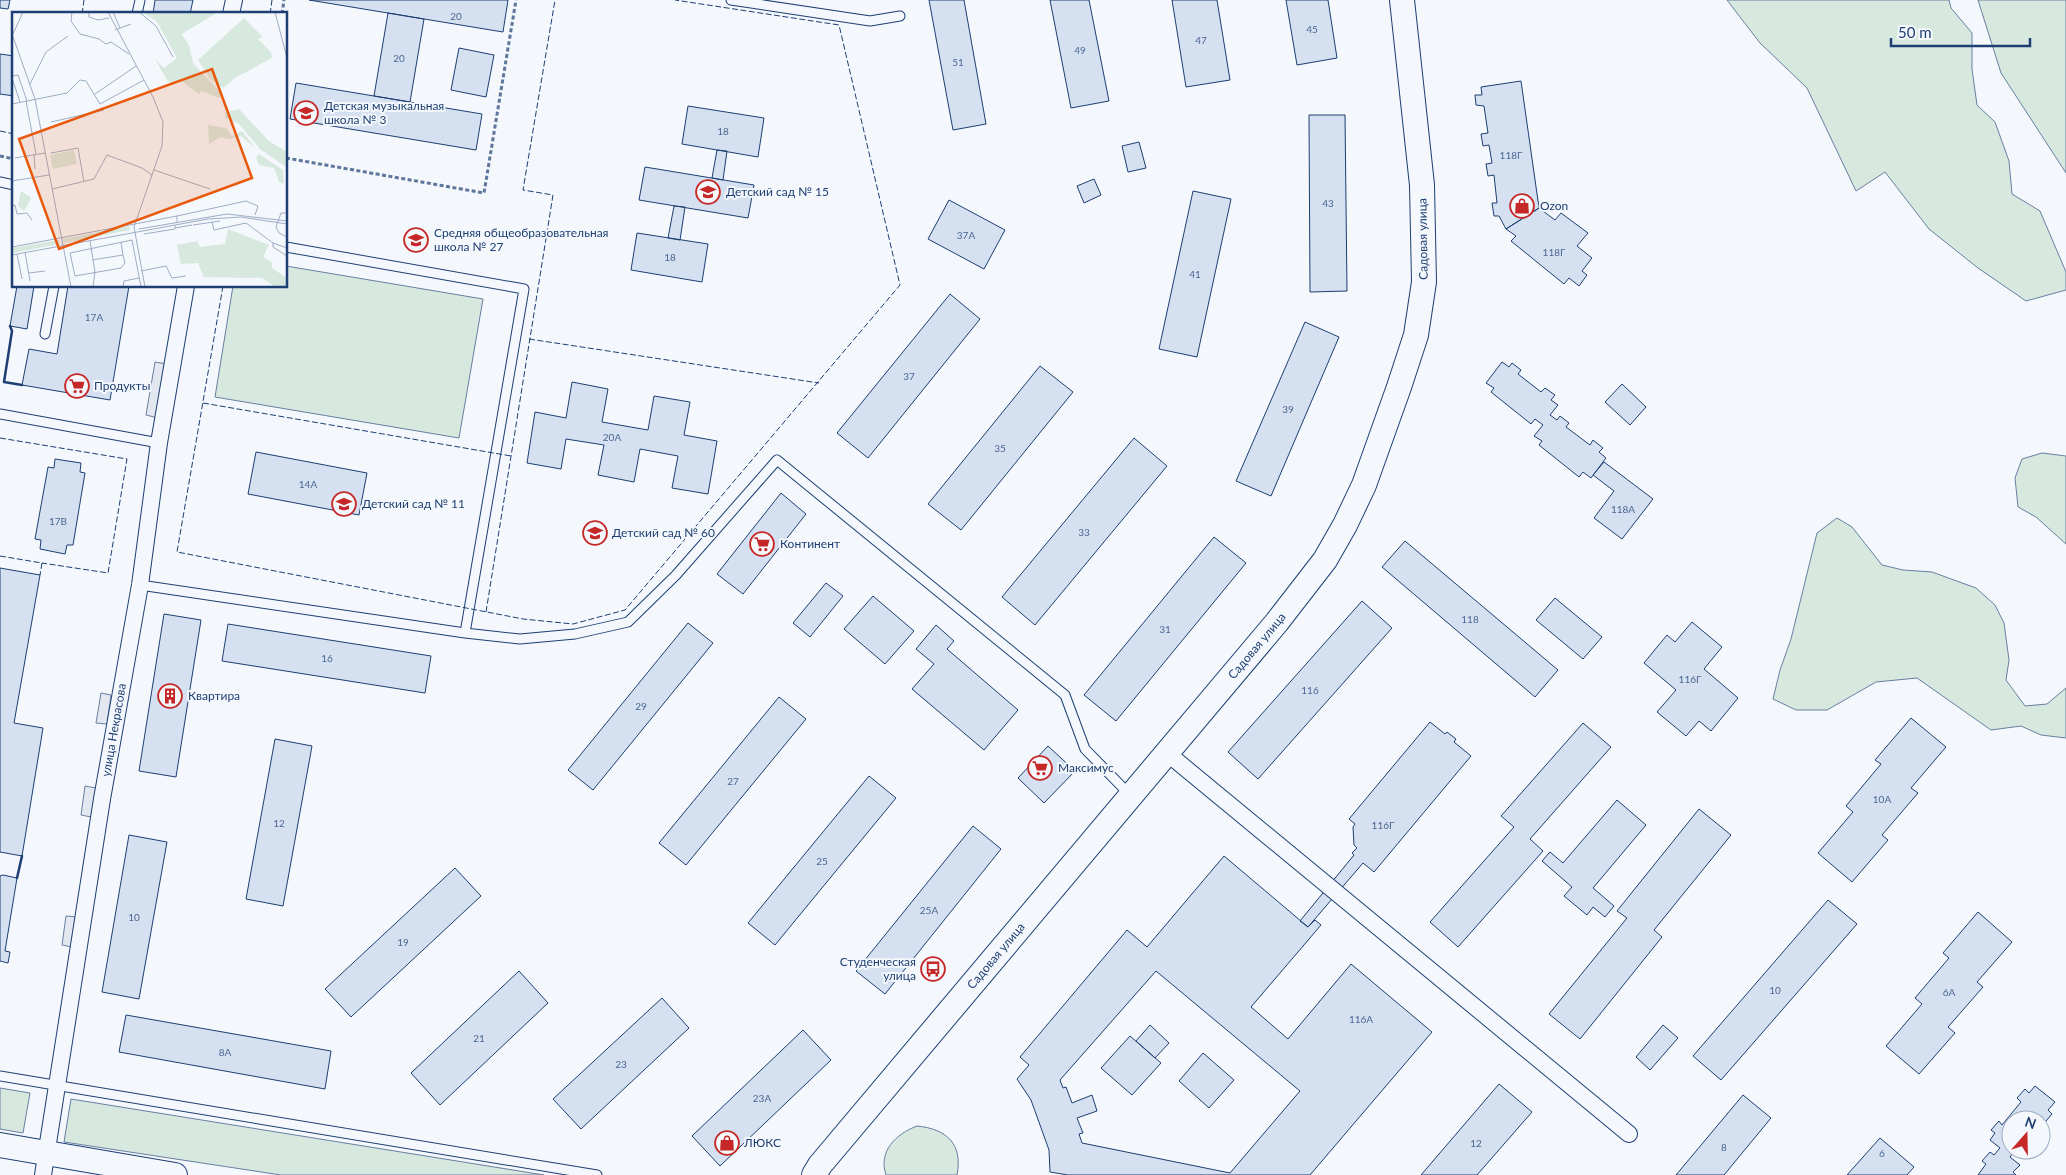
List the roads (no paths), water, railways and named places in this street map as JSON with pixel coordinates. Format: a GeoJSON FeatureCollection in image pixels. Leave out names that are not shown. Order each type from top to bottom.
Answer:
{"type":"FeatureCollection","features":[{"type":"Feature","properties":{"kind":"main road","name":"Садовая улица"},"geometry":{"type":"LineString","coordinates":[[814,1175],[1277,622],[1326,560],[1345,526],[1364,484],[1416,335],[1424,282],[1422,185],[1402,0]]}},
{"type":"Feature","properties":{"kind":"main road"},"geometry":{"type":"LineString","coordinates":[[0,1145],[44,1164],[175,1175]]}},
{"type":"Feature","properties":{"kind":"street","name":"улица Некрасова"},"geometry":{"type":"LineString","coordinates":[[44,1164],[102,799],[140,585],[159,443],[186,288]]}},
{"type":"Feature","properties":{"kind":"street"},"geometry":{"type":"LineString","coordinates":[[1167,753],[1629,1134]]}},
{"type":"Feature","properties":{"kind":"lane"},"geometry":{"type":"LineString","coordinates":[[731,0],[870,21],[900,16]]}},
{"type":"Feature","properties":{"kind":"lane"},"geometry":{"type":"LineString","coordinates":[[288,247],[524,289],[465,633]]}},
{"type":"Feature","properties":{"kind":"lane"},"geometry":{"type":"LineString","coordinates":[[45,334],[54,288]]}},
{"type":"Feature","properties":{"kind":"lane"},"geometry":{"type":"LineString","coordinates":[[0,414],[159,443]]}},
{"type":"Feature","properties":{"kind":"lane"},"geometry":{"type":"LineString","coordinates":[[140,585],[465,633],[520,639],[575,634],[628,622],[676,576],[777,460],[1066,695],[1085,749],[1131,796]]}},
{"type":"Feature","properties":{"kind":"lane"},"geometry":{"type":"LineString","coordinates":[[0,1076],[596,1175]]}},
{"type":"Feature","properties":{"kind":"place","name":"Детская музыкальная школа № 3"},"geometry":{"type":"Point","coordinates":[306,113]}},
{"type":"Feature","properties":{"kind":"place","name":"Детский сад № 15"},"geometry":{"type":"Point","coordinates":[708,192]}},
{"type":"Feature","properties":{"kind":"place","name":"Ozon"},"geometry":{"type":"Point","coordinates":[1522,206]}},
{"type":"Feature","properties":{"kind":"place","name":"Средняя общеобразовательная школа № 27"},"geometry":{"type":"Point","coordinates":[416,240]}},
{"type":"Feature","properties":{"kind":"place","name":"Продукты"},"geometry":{"type":"Point","coordinates":[77,386]}},
{"type":"Feature","properties":{"kind":"place","name":"Детский сад № 11"},"geometry":{"type":"Point","coordinates":[344,504]}},
{"type":"Feature","properties":{"kind":"place","name":"Детский сад № 60"},"geometry":{"type":"Point","coordinates":[595,533]}},
{"type":"Feature","properties":{"kind":"place","name":"Континент"},"geometry":{"type":"Point","coordinates":[762,544]}},
{"type":"Feature","properties":{"kind":"place","name":"Квартира"},"geometry":{"type":"Point","coordinates":[170,696]}},
{"type":"Feature","properties":{"kind":"place","name":"Максимус"},"geometry":{"type":"Point","coordinates":[1040,768]}},
{"type":"Feature","properties":{"kind":"place","name":"Студенческая улица"},"geometry":{"type":"Point","coordinates":[933,969]}},
{"type":"Feature","properties":{"kind":"place","name":"ЛЮКС"},"geometry":{"type":"Point","coordinates":[727,1143]}}]}
